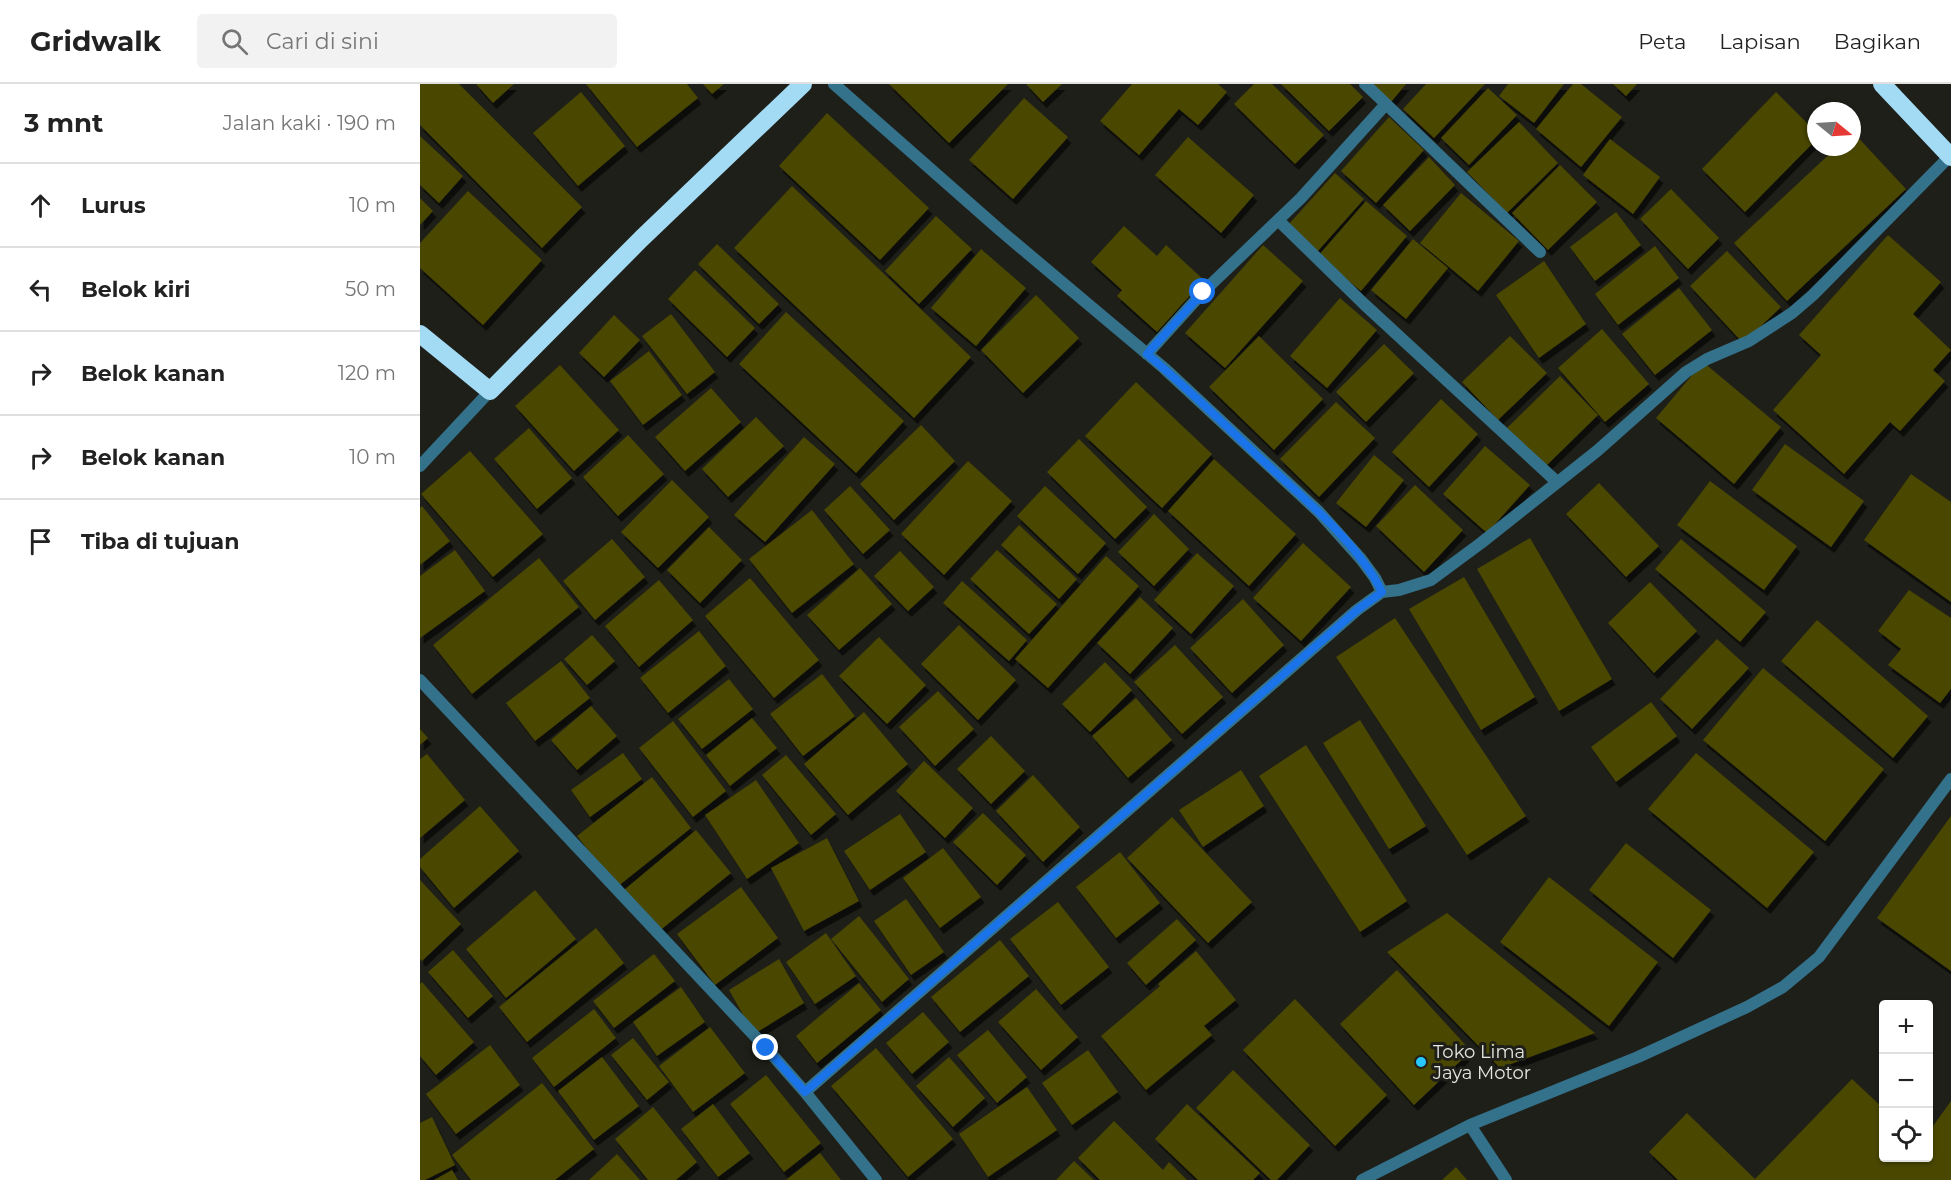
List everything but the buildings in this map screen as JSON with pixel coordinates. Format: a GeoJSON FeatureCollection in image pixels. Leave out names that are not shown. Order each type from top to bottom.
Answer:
{"type":"FeatureCollection","features":[{"type":"Feature","properties":{"kind":"highway"},"geometry":{"type":"LineString","coordinates":[[420,334],[490,391],[640,239],[803,84]]}},
{"type":"Feature","properties":{"kind":"highway"},"geometry":{"type":"LineString","coordinates":[[1882,84],[1950,157]]}},
{"type":"Feature","properties":{"kind":"street"},"geometry":{"type":"LineString","coordinates":[[834,84],[1001,231],[1147,354],[1319,512],[1361,559],[1382,592]]}},
{"type":"Feature","properties":{"kind":"street"},"geometry":{"type":"LineString","coordinates":[[1365,84],[1540,252]]}},
{"type":"Feature","properties":{"kind":"street"},"geometry":{"type":"LineString","coordinates":[[1147,354],[1203,292],[1279,221],[1386,104]]}},
{"type":"Feature","properties":{"kind":"street"},"geometry":{"type":"LineString","coordinates":[[805,1092],[1357,610],[1382,592],[1399,590],[1431,580],[1597,451],[1686,372],[1707,359],[1749,341],[1792,313],[1813,296],[1950,157]]}},
{"type":"Feature","properties":{"kind":"street"},"geometry":{"type":"LineString","coordinates":[[1279,221],[1364,304],[1557,482]]}},
{"type":"Feature","properties":{"kind":"street"},"geometry":{"type":"LineString","coordinates":[[420,466],[490,391]]}},
{"type":"Feature","properties":{"kind":"street"},"geometry":{"type":"LineString","coordinates":[[420,680],[730,1009],[805,1092],[876,1180]]}},
{"type":"Feature","properties":{"kind":"street"},"geometry":{"type":"LineString","coordinates":[[1362,1180],[1470,1125],[1638,1057],[1783,987],[1819,957],[1951,779]]}},
{"type":"Feature","properties":{"kind":"street"},"geometry":{"type":"LineString","coordinates":[[1470,1125],[1506,1180]]}},
{"type":"Feature","properties":{"kind":"place","name":"Toko Lima Jaya Motor"},"geometry":{"type":"Point","coordinates":[1421,1062]}},
{"type":"Feature","properties":{"kind":"route"},"geometry":{"type":"LineString","coordinates":[[766,1048],[805,1092],[1357,610],[1382,592],[1361,559],[1319,512],[1147,354],[1203,292]]}}]}
